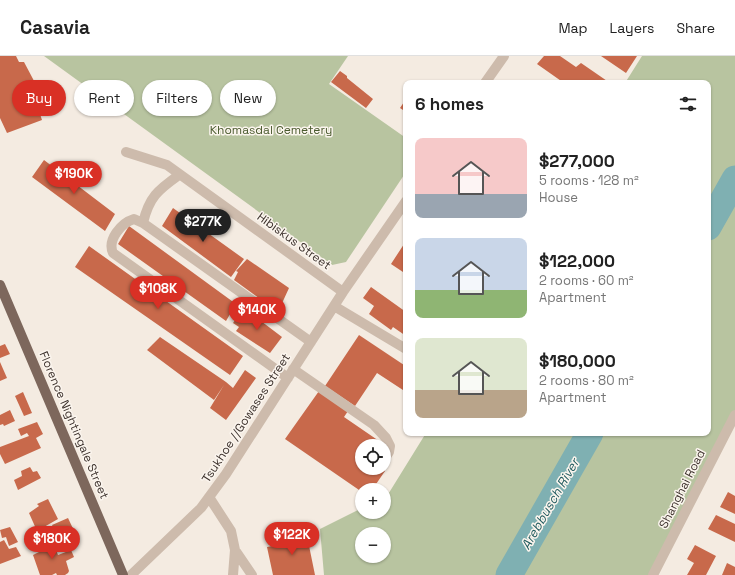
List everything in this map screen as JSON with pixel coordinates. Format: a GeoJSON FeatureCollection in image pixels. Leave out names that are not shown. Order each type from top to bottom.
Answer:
{"type":"FeatureCollection","features":[{"type":"Feature","properties":{"kind":"main road","name":"Florence Nightingale Street"},"geometry":{"type":"LineString","coordinates":[[0,285],[123,575]]}},
{"type":"Feature","properties":{"kind":"street"},"geometry":{"type":"LineString","coordinates":[[488,80],[504,56]]}},
{"type":"Feature","properties":{"kind":"street","name":"Hibiskus Street"},"geometry":{"type":"LineString","coordinates":[[126,152],[167,165],[343,292]]}},
{"type":"Feature","properties":{"kind":"street"},"geometry":{"type":"LineString","coordinates":[[143,223],[146,209],[155,194],[179,174]]}},
{"type":"Feature","properties":{"kind":"street","name":"Tsukhoe //Gowases Street"},"geometry":{"type":"LineString","coordinates":[[131,575],[192,517],[226,474],[343,292],[403,205]]}},
{"type":"Feature","properties":{"kind":"street"},"geometry":{"type":"LineString","coordinates":[[311,342],[143,223],[134,219],[126,221],[112,238],[110,248],[113,253],[290,374],[374,425],[386,439]]}},
{"type":"Feature","properties":{"kind":"street"},"geometry":{"type":"LineString","coordinates":[[334,306],[403,347]]}},
{"type":"Feature","properties":{"kind":"street","name":"Shanghai Road"},"geometry":{"type":"LineString","coordinates":[[653,575],[735,415]]}},
{"type":"Feature","properties":{"kind":"street"},"geometry":{"type":"LineString","coordinates":[[209,497],[231,531],[235,550],[233,575]]}},
{"type":"Feature","properties":{"kind":"street"},"geometry":{"type":"LineString","coordinates":[[235,550],[252,575]]}},
{"type":"Feature","properties":{"kind":"green space","name":"Khomasdal Cemetery"},"geometry":{"type":"Polygon","coordinates":[[[44,56],[348,56],[329,84],[403,136],[403,176],[346,262],[332,265],[127,116],[134,116],[134,80],[77,80],[44,56]]]}},
{"type":"Feature","properties":{"kind":"green space"},"geometry":{"type":"Polygon","coordinates":[[[642,56],[735,56],[735,415],[653,575],[324,575],[320,529],[355,512],[355,519],[391,519],[391,490],[424,436],[711,436],[711,80],[627,80],[642,56]]]}},
{"type":"Feature","properties":{"kind":"building"},"geometry":{"type":"Polygon","coordinates":[[[0,56],[16,56],[19,62],[24,62],[34,80],[12,80],[12,116],[41,116],[42,120],[7,133],[0,118],[0,56]]]}},
{"type":"Feature","properties":{"kind":"building"},"geometry":{"type":"Polygon","coordinates":[[[544,56],[560,56],[576,67],[581,63],[606,80],[560,80],[537,64],[544,56]]]}},
{"type":"Feature","properties":{"kind":"building"},"geometry":{"type":"Polygon","coordinates":[[[601,56],[637,56],[626,73],[601,56]]]}},
{"type":"Feature","properties":{"kind":"building"},"geometry":{"type":"Polygon","coordinates":[[[340,71],[373,99],[366,108],[331,82],[340,71]]]}},
{"type":"Feature","properties":{"kind":"building"},"geometry":{"type":"Polygon","coordinates":[[[44,160],[115,214],[105,231],[32,177],[44,160]]]}},
{"type":"Feature","properties":{"kind":"building"},"geometry":{"type":"Polygon","coordinates":[[[173,208],[244,259],[231,277],[162,226],[173,208]]]}},
{"type":"Feature","properties":{"kind":"building"},"geometry":{"type":"Polygon","coordinates":[[[129,226],[236,304],[226,321],[118,244],[129,226]]]}},
{"type":"Feature","properties":{"kind":"building"},"geometry":{"type":"Polygon","coordinates":[[[89,246],[243,356],[230,375],[75,267],[89,246]]]}},
{"type":"Feature","properties":{"kind":"building"},"geometry":{"type":"Polygon","coordinates":[[[403,246],[403,272],[391,264],[403,246]]]}},
{"type":"Feature","properties":{"kind":"building"},"geometry":{"type":"Polygon","coordinates":[[[247,259],[289,288],[278,312],[234,280],[238,272],[236,271],[247,259]]]}},
{"type":"Feature","properties":{"kind":"building"},"geometry":{"type":"Polygon","coordinates":[[[371,287],[403,310],[403,334],[393,327],[391,330],[369,314],[374,306],[363,298],[371,287]]]}},
{"type":"Feature","properties":{"kind":"building"},"geometry":{"type":"Polygon","coordinates":[[[244,308],[282,337],[270,353],[236,331],[239,327],[233,323],[244,308]]]}},
{"type":"Feature","properties":{"kind":"building"},"geometry":{"type":"Polygon","coordinates":[[[359,335],[403,364],[403,390],[377,373],[355,406],[325,386],[359,335]]]}},
{"type":"Feature","properties":{"kind":"building"},"geometry":{"type":"Polygon","coordinates":[[[160,337],[233,388],[245,370],[256,378],[226,420],[210,408],[224,385],[214,400],[147,350],[160,337]]]}},
{"type":"Feature","properties":{"kind":"building"},"geometry":{"type":"Polygon","coordinates":[[[5,344],[10,354],[0,358],[0,346],[5,344]]]}},
{"type":"Feature","properties":{"kind":"building"},"geometry":{"type":"Polygon","coordinates":[[[0,362],[7,378],[0,381],[0,362]]]}},
{"type":"Feature","properties":{"kind":"building"},"geometry":{"type":"Polygon","coordinates":[[[319,391],[348,411],[344,417],[376,439],[355,439],[355,475],[382,475],[377,483],[355,483],[355,487],[285,439],[319,391]]]}},
{"type":"Feature","properties":{"kind":"building"},"geometry":{"type":"Polygon","coordinates":[[[23,392],[32,413],[24,416],[15,396],[23,392]]]}},
{"type":"Feature","properties":{"kind":"building"},"geometry":{"type":"Polygon","coordinates":[[[10,410],[15,421],[4,426],[3,424],[0,425],[0,415],[10,410]]]}},
{"type":"Feature","properties":{"kind":"building"},"geometry":{"type":"Polygon","coordinates":[[[37,422],[43,434],[36,438],[41,448],[5,464],[0,454],[0,447],[29,436],[27,433],[21,436],[18,429],[37,422]]]}},
{"type":"Feature","properties":{"kind":"building"},"geometry":{"type":"Polygon","coordinates":[[[30,467],[33,472],[37,471],[41,478],[18,490],[14,480],[22,476],[21,471],[30,467]]]}},
{"type":"Feature","properties":{"kind":"building"},"geometry":{"type":"Polygon","coordinates":[[[728,492],[735,496],[735,514],[720,507],[728,492]]]}},
{"type":"Feature","properties":{"kind":"building"},"geometry":{"type":"Polygon","coordinates":[[[48,499],[58,519],[37,531],[29,513],[39,506],[37,504],[48,499]]]}},
{"type":"Feature","properties":{"kind":"building"},"geometry":{"type":"Polygon","coordinates":[[[716,515],[735,524],[735,542],[708,529],[716,515]]]}},
{"type":"Feature","properties":{"kind":"building"},"geometry":{"type":"Polygon","coordinates":[[[68,518],[76,535],[68,540],[64,531],[56,534],[52,525],[68,518]]]}},
{"type":"Feature","properties":{"kind":"building"},"geometry":{"type":"Polygon","coordinates":[[[10,527],[18,542],[9,546],[6,537],[2,538],[0,530],[10,527]]]}},
{"type":"Feature","properties":{"kind":"building"},"geometry":{"type":"Polygon","coordinates":[[[306,531],[315,575],[273,575],[267,547],[278,545],[276,537],[306,531]]]}},
{"type":"Feature","properties":{"kind":"building"},"geometry":{"type":"Polygon","coordinates":[[[51,538],[58,555],[71,550],[74,557],[66,561],[69,571],[65,575],[57,575],[56,573],[52,575],[40,575],[33,555],[41,551],[38,546],[51,538]]]}},
{"type":"Feature","properties":{"kind":"building"},"geometry":{"type":"Polygon","coordinates":[[[4,540],[9,549],[16,547],[21,556],[0,564],[0,542],[4,540]]]}},
{"type":"Feature","properties":{"kind":"building"},"geometry":{"type":"Polygon","coordinates":[[[695,545],[716,556],[706,575],[687,575],[694,563],[687,559],[695,545]]]}},
{"type":"Feature","properties":{"kind":"building"},"geometry":{"type":"Polygon","coordinates":[[[727,563],[735,567],[735,575],[722,575],[727,563]]]}},
{"type":"Feature","properties":{"kind":"waterway","name":"Arebbusch River"},"geometry":{"type":"LineString","coordinates":[[711,222],[735,179]]}},
{"type":"Feature","properties":{"kind":"waterway","name":"Arebbusch River"},"geometry":{"type":"LineString","coordinates":[[509,575],[588,436]]}}]}
